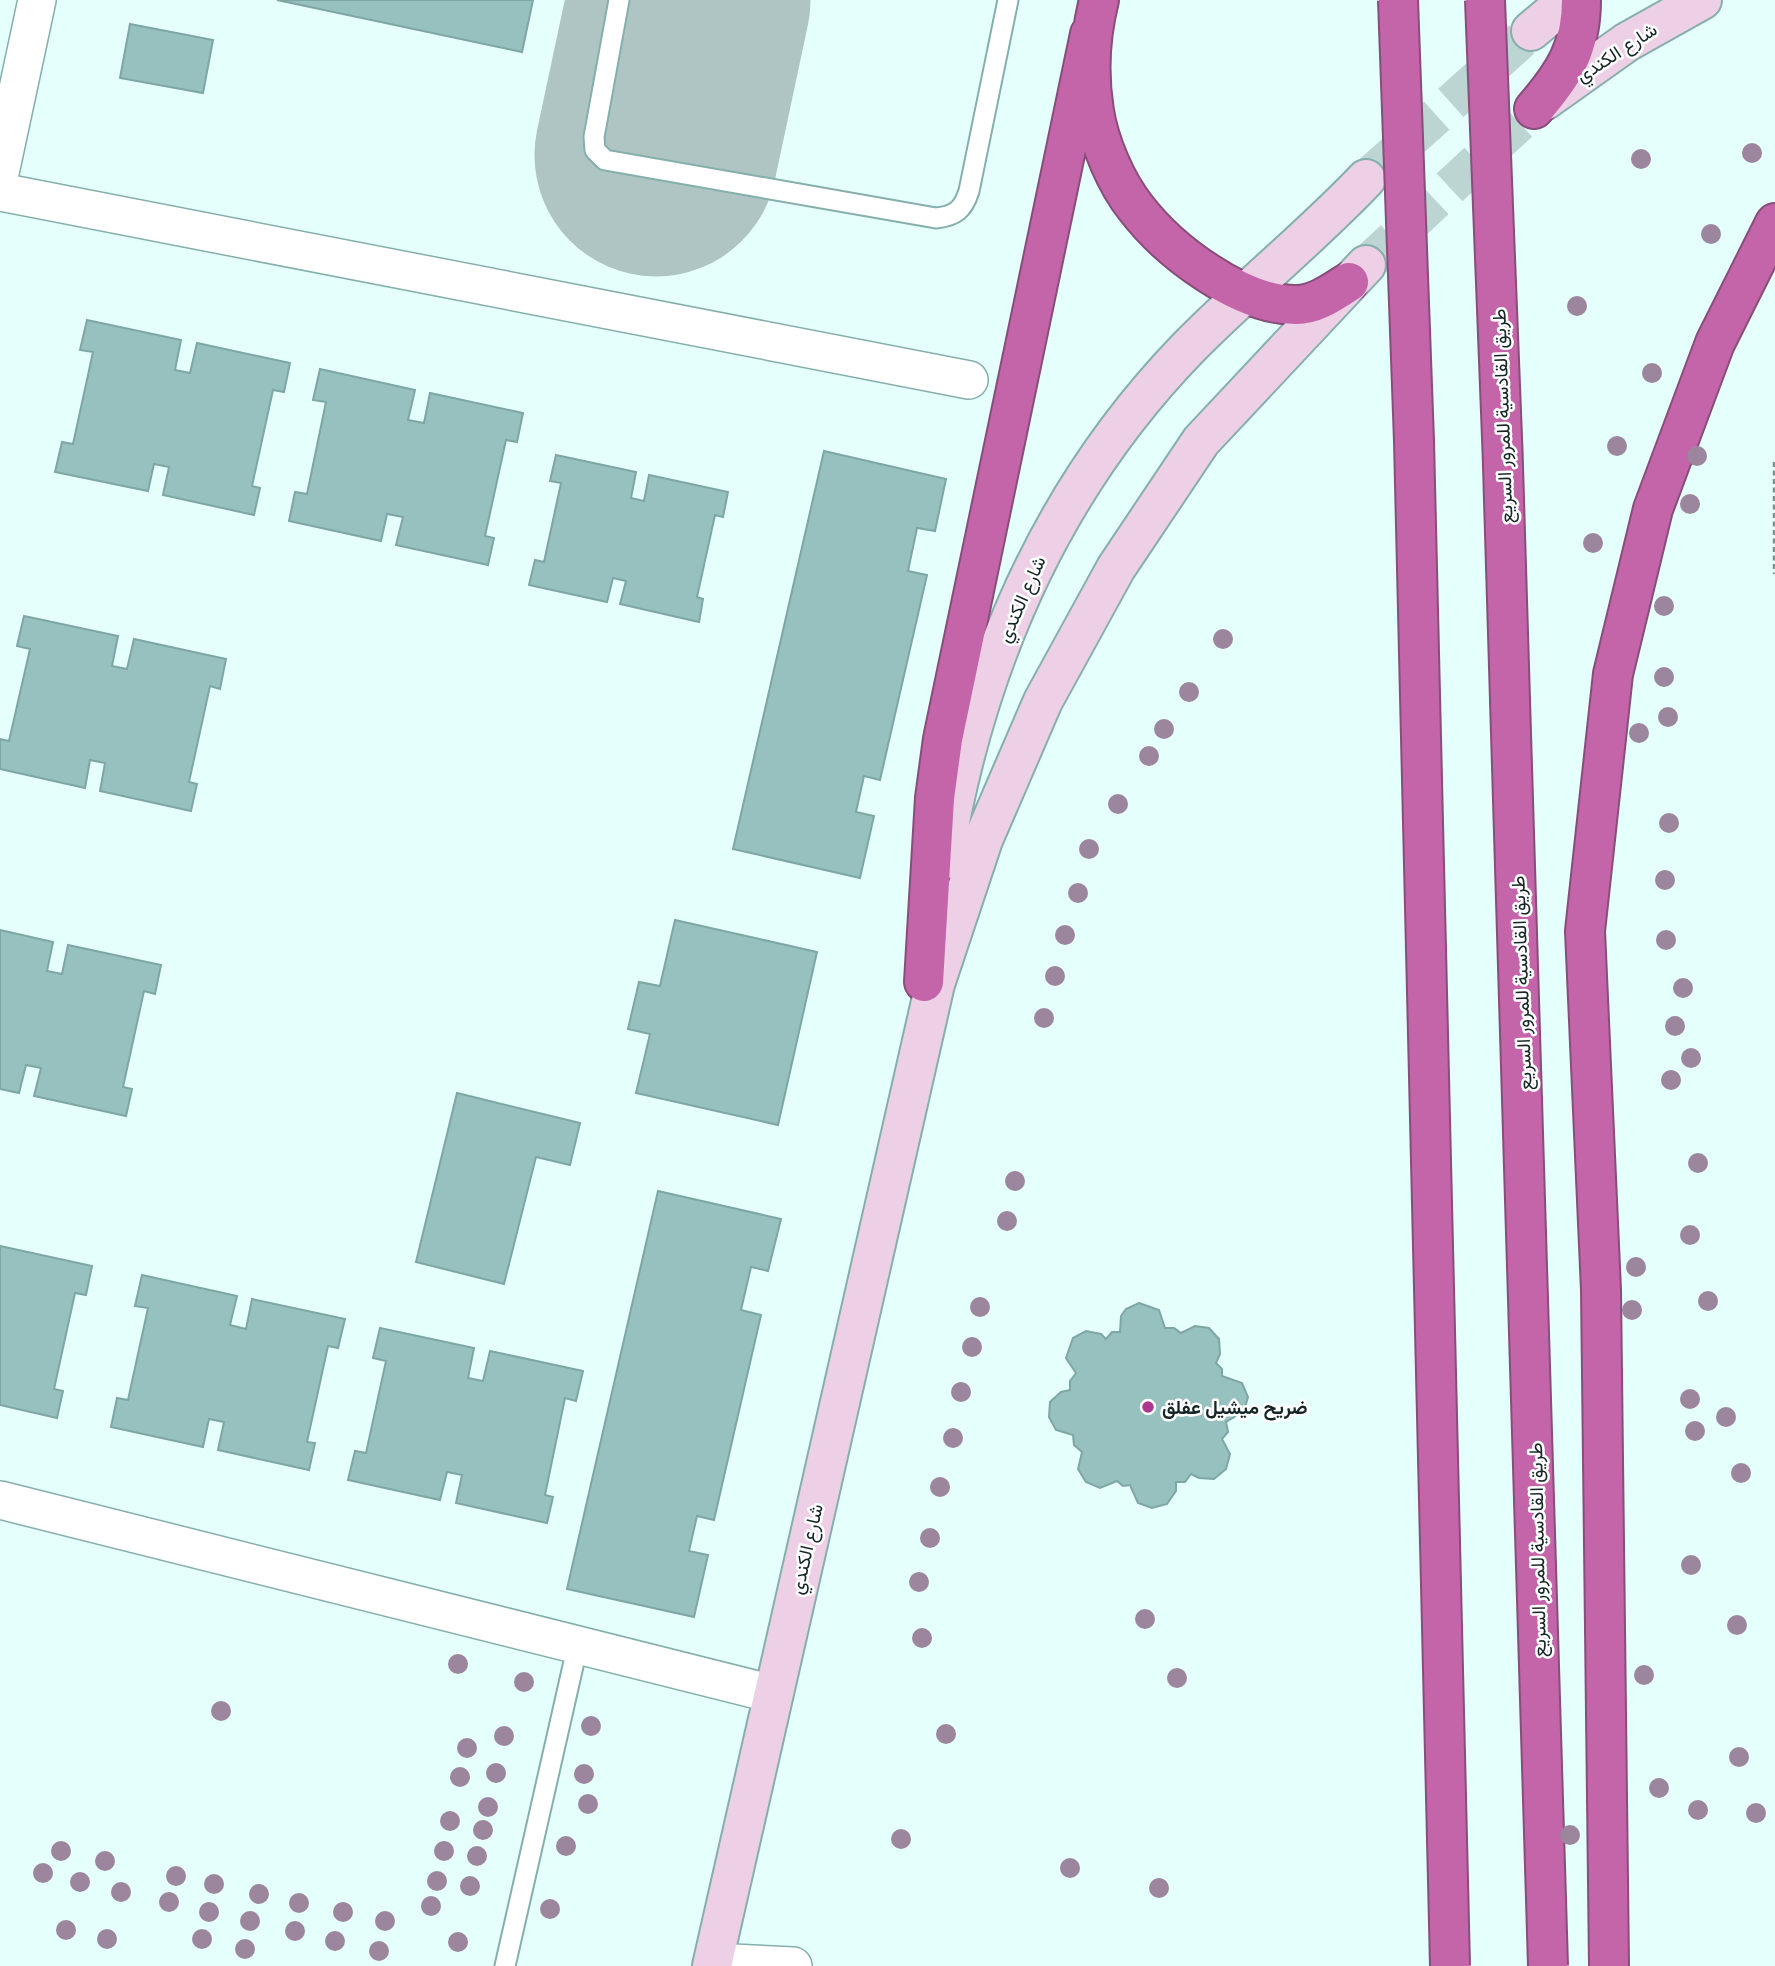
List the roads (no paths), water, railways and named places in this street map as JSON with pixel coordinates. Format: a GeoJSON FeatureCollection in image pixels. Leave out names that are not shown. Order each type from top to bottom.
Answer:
{"type":"FeatureCollection","features":[{"type":"Feature","properties":{"kind":"highway"},"geometry":{"type":"LineString","coordinates":[[1398,0],[1413,427],[1450,1966]]}},
{"type":"Feature","properties":{"kind":"highway","name":"طريق القادسية للمرور السريع"},"geometry":{"type":"LineString","coordinates":[[1485,0],[1530,1266],[1548,1966]]}},
{"type":"Feature","properties":{"kind":"highway"},"geometry":{"type":"LineString","coordinates":[[1534,109],[1568,66],[1577,40],[1581,0]]}},
{"type":"Feature","properties":{"kind":"highway"},"geometry":{"type":"LineString","coordinates":[[1095,17],[1094,112],[1109,160],[1135,207],[1167,242],[1207,272],[1247,293],[1280,304],[1299,305],[1326,297],[1357,273]]}},
{"type":"Feature","properties":{"kind":"highway"},"geometry":{"type":"LineString","coordinates":[[924,982],[935,798],[943,739],[1095,17]]}},
{"type":"Feature","properties":{"kind":"highway"},"geometry":{"type":"LineString","coordinates":[[1609,1966],[1601,1290],[1585,931],[1613,674],[1653,509],[1715,343],[1775,223]]}},
{"type":"Feature","properties":{"kind":"street"},"geometry":{"type":"LineString","coordinates":[[37,0],[0,174],[969,380]]}},
{"type":"Feature","properties":{"kind":"street"},"geometry":{"type":"LineString","coordinates":[[1531,31],[1568,0]]}},
{"type":"Feature","properties":{"kind":"street","name":"شارع الكندي"},"geometry":{"type":"LineString","coordinates":[[1534,109],[1627,42],[1702,0]]}},
{"type":"Feature","properties":{"kind":"street","name":"شارع الكندي"},"geometry":{"type":"LineString","coordinates":[[900,1131],[947,838],[976,710],[1018,596],[1069,500],[1136,406],[1190,347],[1366,179]]}},
{"type":"Feature","properties":{"kind":"street","name":"شارع الكندي"},"geometry":{"type":"LineString","coordinates":[[712,1964],[935,984],[983,840],[1043,701],[1116,568],[1200,441],[1357,273]]}},
{"type":"Feature","properties":{"kind":"street"},"geometry":{"type":"LineString","coordinates":[[0,1500],[773,1693]]}},
{"type":"Feature","properties":{"kind":"street"},"geometry":{"type":"LineString","coordinates":[[712,1964],[793,1966]]}},
{"type":"Feature","properties":{"kind":"lane"},"geometry":{"type":"LineString","coordinates":[[620,0],[593,137],[595,150],[605,160],[936,218],[952,216],[964,206],[969,191],[1008,0]]}},
{"type":"Feature","properties":{"kind":"lane"},"geometry":{"type":"LineString","coordinates":[[505,1966],[578,1644]]}},
{"type":"Feature","properties":{"kind":"tunnel"},"geometry":{"type":"LineString","coordinates":[[1366,179],[1531,31]]}},
{"type":"Feature","properties":{"kind":"tunnel"},"geometry":{"type":"LineString","coordinates":[[1366,265],[1534,109]]}},
{"type":"Feature","properties":{"kind":"place","name":"ضريح ميشيل عفلق"},"geometry":{"type":"Point","coordinates":[1148,1407]}}]}
